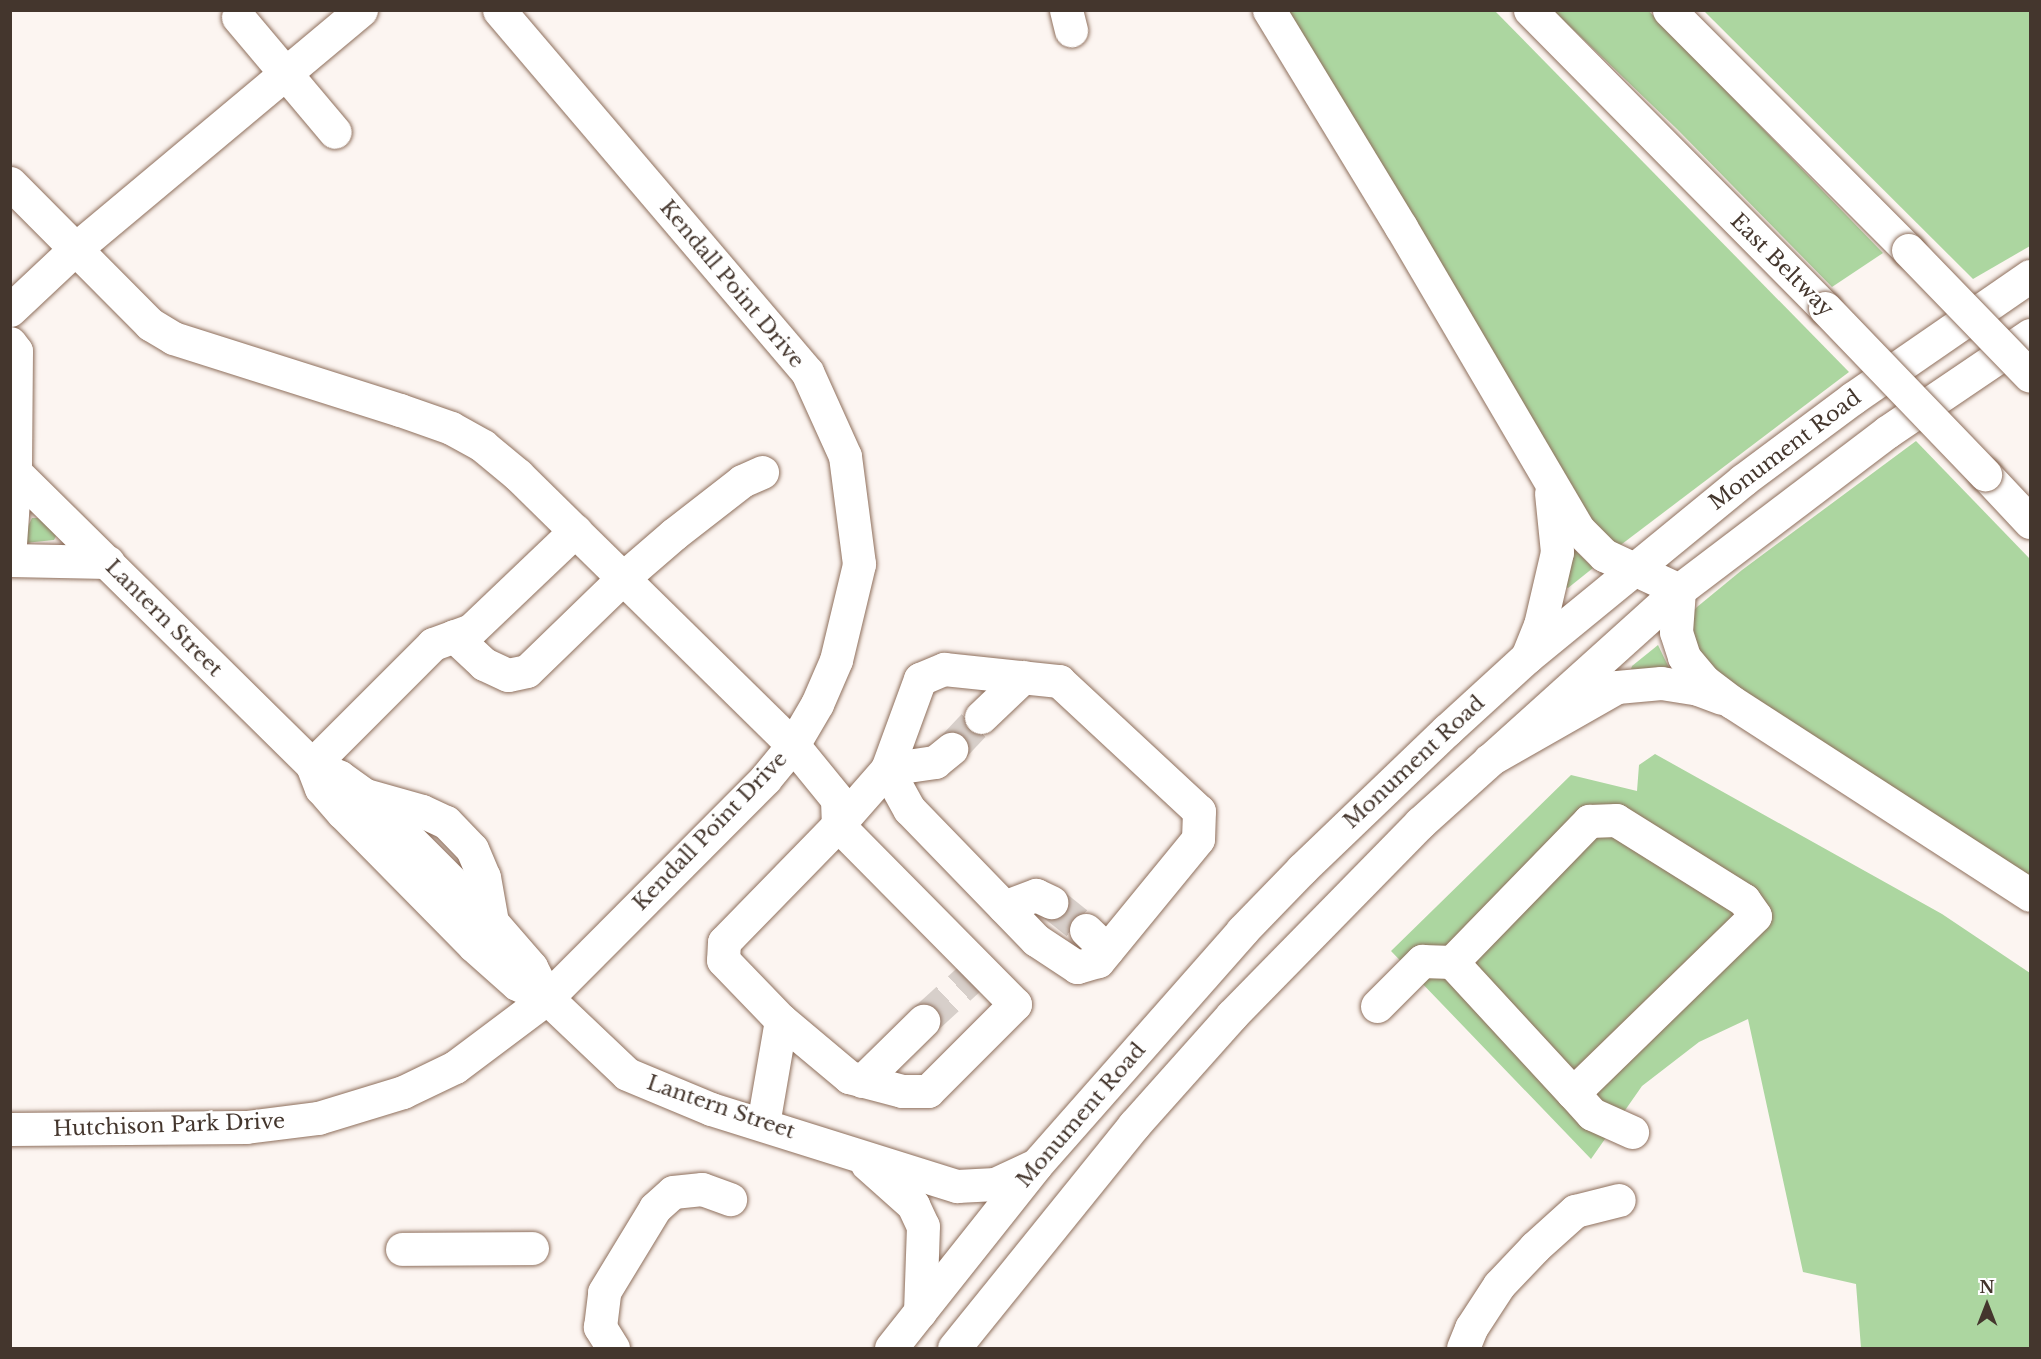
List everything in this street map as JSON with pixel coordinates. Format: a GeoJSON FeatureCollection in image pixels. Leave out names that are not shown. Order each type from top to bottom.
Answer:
{"type":"FeatureCollection","features":[{"type":"Feature","properties":{"kind":"main road"},"geometry":{"type":"LineString","coordinates":[[10,310],[74,250],[361,10]]}},
{"type":"Feature","properties":{"kind":"main road","name":"Kendall Point Drive"},"geometry":{"type":"LineString","coordinates":[[499,10],[807,372],[845,456],[859,564],[836,660],[817,704],[793,745],[765,779],[547,998]]}},
{"type":"Feature","properties":{"kind":"main road"},"geometry":{"type":"LineString","coordinates":[[1269,10],[1578,529],[1604,555],[1679,590]]}},
{"type":"Feature","properties":{"kind":"main road","name":"East Beltway"},"geometry":{"type":"LineString","coordinates":[[1530,10],[1825,308],[2031,522]]}},
{"type":"Feature","properties":{"kind":"main road"},"geometry":{"type":"LineString","coordinates":[[1669,10],[2031,376]]}},
{"type":"Feature","properties":{"kind":"main road"},"geometry":{"type":"LineString","coordinates":[[238,17],[335,132]]}},
{"type":"Feature","properties":{"kind":"main road"},"geometry":{"type":"LineString","coordinates":[[10,183],[150,324],[172,338],[400,410],[451,428],[483,446],[514,471],[793,745],[837,799],[838,825],[1015,1004],[928,1091],[902,1091],[849,1077],[782,1020],[723,960],[724,942],[838,825],[887,769],[920,679],[944,669],[1059,681],[1199,811],[1198,839],[1096,940],[1098,961],[1077,967],[1036,940],[909,809],[887,769]]}},
{"type":"Feature","properties":{"kind":"main road","name":"Monument Road"},"geometry":{"type":"LineString","coordinates":[[891,1348],[1036,1165],[1242,931],[1310,861],[1527,657],[1632,569],[1743,480],[1843,405],[2031,276]]}},
{"type":"Feature","properties":{"kind":"main road"},"geometry":{"type":"LineString","coordinates":[[954,1348],[1134,1125],[1232,1015],[1412,831],[1679,590],[1887,432],[2031,335]]}},
{"type":"Feature","properties":{"kind":"main road"},"geometry":{"type":"LineString","coordinates":[[10,343],[16,351],[15,472],[10,544]]}},
{"type":"Feature","properties":{"kind":"main road","name":"Lantern Street"},"geometry":{"type":"LineString","coordinates":[[15,472],[312,765],[340,777],[365,795],[492,922],[531,967],[547,998]]}},
{"type":"Feature","properties":{"kind":"main road"},"geometry":{"type":"LineString","coordinates":[[454,636],[484,664],[508,675],[527,671],[623,578],[742,481],[762,472]]}},
{"type":"Feature","properties":{"kind":"main road"},"geometry":{"type":"LineString","coordinates":[[1527,657],[1540,625],[1557,552],[1556,515],[1548,477]]}},
{"type":"Feature","properties":{"kind":"main road"},"geometry":{"type":"LineString","coordinates":[[312,765],[433,644],[471,630],[575,531]]}},
{"type":"Feature","properties":{"kind":"main road"},"geometry":{"type":"LineString","coordinates":[[10,560],[108,562]]}},
{"type":"Feature","properties":{"kind":"main road"},"geometry":{"type":"LineString","coordinates":[[1679,590],[1676,632],[1684,657],[1704,681],[1732,702],[2031,895]]}},
{"type":"Feature","properties":{"kind":"main road"},"geometry":{"type":"LineString","coordinates":[[981,717],[1023,677]]}},
{"type":"Feature","properties":{"kind":"main road"},"geometry":{"type":"LineString","coordinates":[[1489,760],[1617,687],[1661,683],[1698,689],[1732,702]]}},
{"type":"Feature","properties":{"kind":"main road"},"geometry":{"type":"LineString","coordinates":[[887,769],[935,762],[951,749]]}},
{"type":"Feature","properties":{"kind":"main road","name":"Lantern Street"},"geometry":{"type":"LineString","coordinates":[[312,765],[321,788],[343,813],[474,946],[517,984],[547,998],[627,1074],[711,1108],[852,1151],[918,1175],[957,1185],[995,1184],[1036,1165]]}},
{"type":"Feature","properties":{"kind":"main road"},"geometry":{"type":"LineString","coordinates":[[1452,963],[1589,821],[1616,820],[1744,900],[1755,916],[1573,1093]]}},
{"type":"Feature","properties":{"kind":"main road"},"geometry":{"type":"LineString","coordinates":[[1004,907],[1036,895],[1051,902]]}},
{"type":"Feature","properties":{"kind":"main road"},"geometry":{"type":"LineString","coordinates":[[1377,1006],[1422,961],[1452,963],[1592,1113],[1632,1132]]}},
{"type":"Feature","properties":{"kind":"main road","name":"Hutchison Park Drive"},"geometry":{"type":"LineString","coordinates":[[10,1129],[246,1127],[318,1118],[403,1092],[455,1067],[500,1036],[547,998]]}},
{"type":"Feature","properties":{"kind":"main road"},"geometry":{"type":"LineString","coordinates":[[763,1124],[782,1020]]}},
{"type":"Feature","properties":{"kind":"main road"},"geometry":{"type":"LineString","coordinates":[[862,1081],[923,1020]]}},
{"type":"Feature","properties":{"kind":"main road"},"geometry":{"type":"LineString","coordinates":[[852,1151],[913,1205],[923,1226],[920,1312]]}},
{"type":"Feature","properties":{"kind":"main road"},"geometry":{"type":"LineString","coordinates":[[613,1348],[600,1327],[604,1292],[655,1208],[673,1192],[702,1189],[730,1199]]}},
{"type":"Feature","properties":{"kind":"main road"},"geometry":{"type":"LineString","coordinates":[[1463,1348],[1471,1328],[1498,1285],[1535,1247],[1575,1211],[1619,1200]]}},
{"type":"Feature","properties":{"kind":"main road"},"geometry":{"type":"LineString","coordinates":[[402,1249],[532,1248]]}},
{"type":"Feature","properties":{"kind":"green space"},"geometry":{"type":"Polygon","coordinates":[[[1277,11],[1495,11],[1849,372],[1618,547],[1598,534],[1277,11]]]}},
{"type":"Feature","properties":{"kind":"green space"},"geometry":{"type":"Polygon","coordinates":[[[1554,11],[1649,11],[1883,253],[1832,287],[1677,129],[1554,11]]]}},
{"type":"Feature","properties":{"kind":"green space"},"geometry":{"type":"Polygon","coordinates":[[[1704,11],[2030,11],[2030,246],[1973,279],[1704,11]]]}},
{"type":"Feature","properties":{"kind":"green space"},"geometry":{"type":"Polygon","coordinates":[[[1916,441],[2030,559],[2030,884],[1727,684],[1689,639],[1689,616],[1697,607],[1742,570],[1916,441]]]}},
{"type":"Feature","properties":{"kind":"green space"},"geometry":{"type":"Polygon","coordinates":[[[32,518],[41,518],[56,536],[54,540],[25,543],[22,539],[32,518]]]}},
{"type":"Feature","properties":{"kind":"green space"},"geometry":{"type":"Polygon","coordinates":[[[1573,548],[1593,568],[1568,588],[1566,587],[1573,548]]]}},
{"type":"Feature","properties":{"kind":"green space"},"geometry":{"type":"Polygon","coordinates":[[[1658,645],[1669,668],[1631,669],[1632,666],[1658,645]]]}},
{"type":"Feature","properties":{"kind":"green space"},"geometry":{"type":"Polygon","coordinates":[[[1655,754],[1942,914],[2030,973],[2030,1348],[1861,1348],[1856,1284],[1803,1272],[1748,1019],[1699,1042],[1642,1086],[1591,1159],[1391,951],[1571,775],[1637,791],[1639,765],[1655,754]]]}},
{"type":"Feature","properties":{"kind":"tunnel"},"geometry":{"type":"LineString","coordinates":[[951,749],[981,717]]}},
{"type":"Feature","properties":{"kind":"tunnel"},"geometry":{"type":"LineString","coordinates":[[1051,902],[1086,930]]}},
{"type":"Feature","properties":{"kind":"tunnel"},"geometry":{"type":"LineString","coordinates":[[923,1021],[980,969]]}}]}
